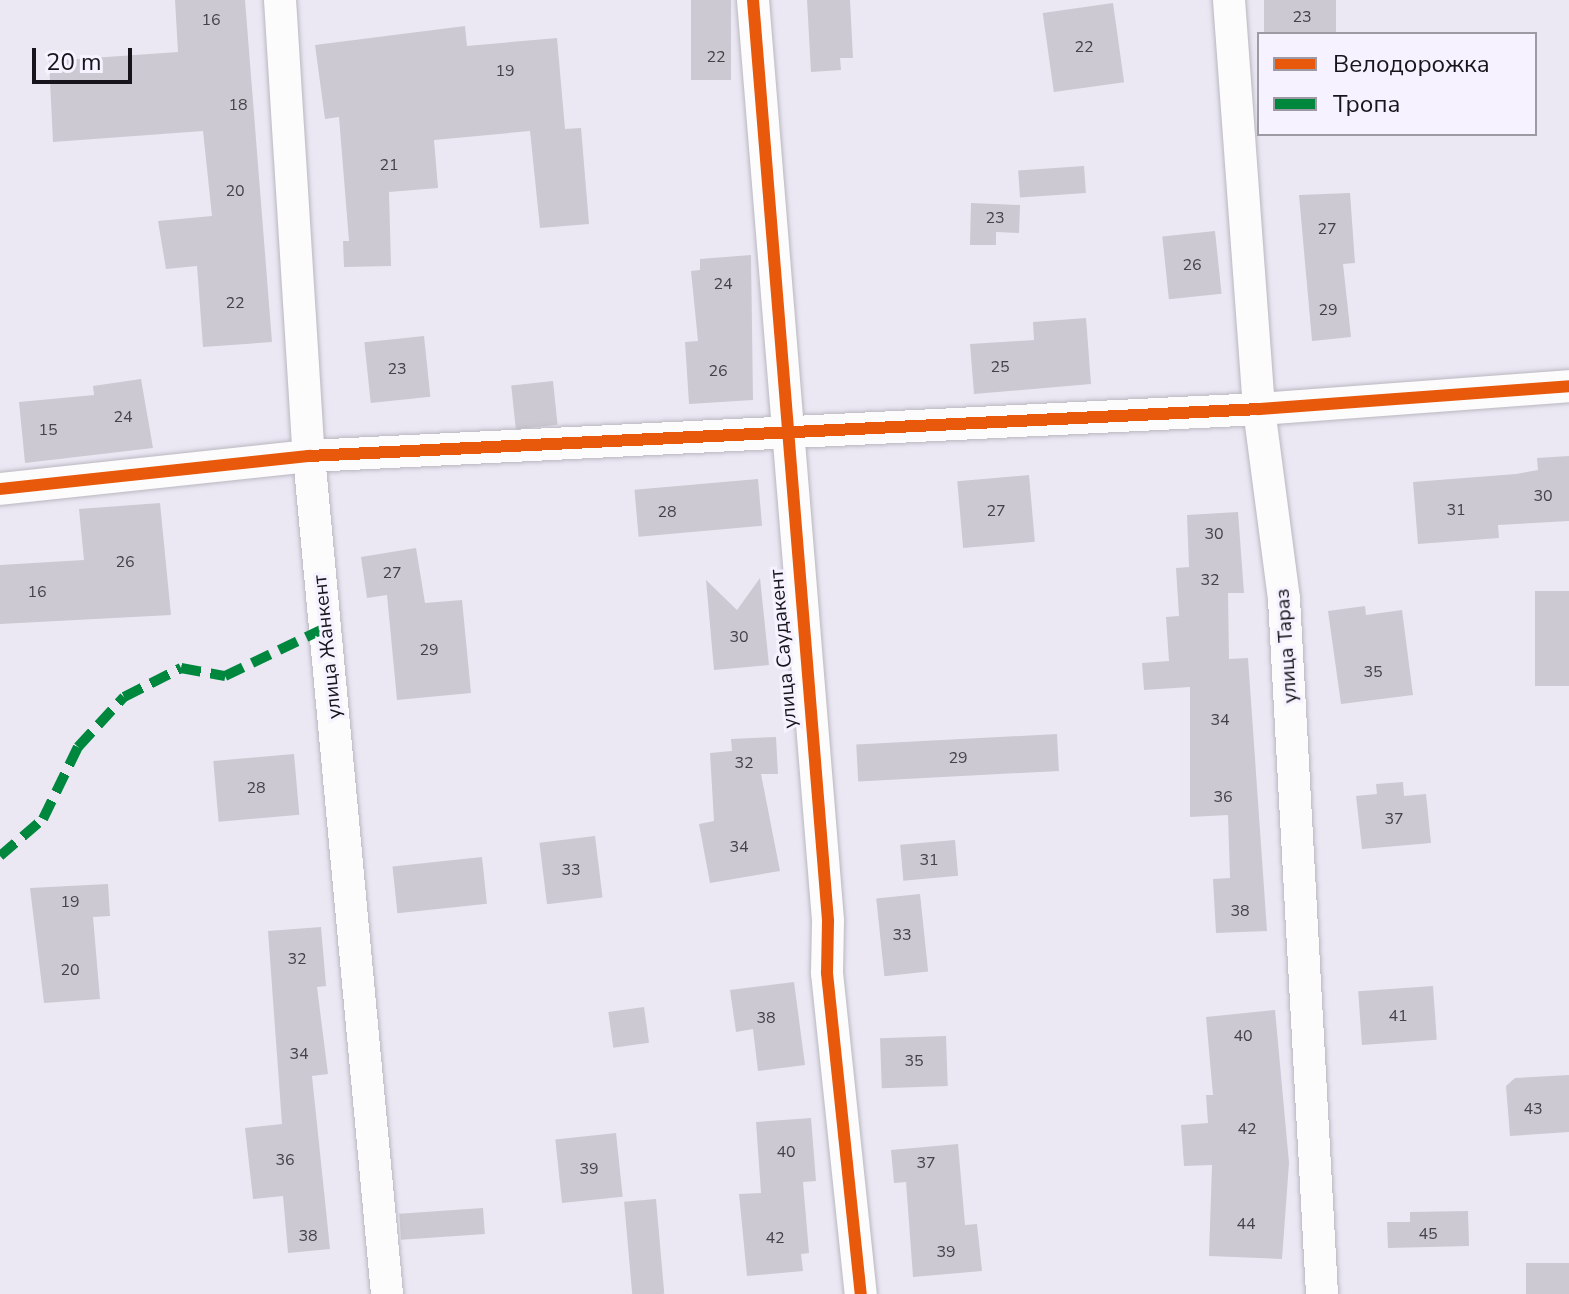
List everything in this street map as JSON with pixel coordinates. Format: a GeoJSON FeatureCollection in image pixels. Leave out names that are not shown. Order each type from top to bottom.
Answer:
{"type":"FeatureCollection","features":[{"type":"Feature","properties":{"kind":"street","name":"улица Жанкент"},"geometry":{"type":"LineString","coordinates":[[280,0],[309,456],[387,1294]]}},
{"type":"Feature","properties":{"kind":"street","name":"улица Саудакент"},"geometry":{"type":"LineString","coordinates":[[753,0],[783,433],[828,921],[827,973],[861,1294]]}},
{"type":"Feature","properties":{"kind":"street","name":"улица Тараз"},"geometry":{"type":"LineString","coordinates":[[1229,0],[1259,409],[1284,599],[1322,1294]]}},
{"type":"Feature","properties":{"kind":"street"},"geometry":{"type":"LineString","coordinates":[[0,489],[309,456],[1259,409],[1569,386]]}},
{"type":"Feature","properties":{"kind":"building"},"geometry":{"type":"Polygon","coordinates":[[[175,0],[245,0],[272,342],[203,347],[197,266],[166,269],[158,221],[212,216],[203,131],[53,142],[49,61],[178,52],[175,0]]]}},
{"type":"Feature","properties":{"kind":"building"},"geometry":{"type":"Polygon","coordinates":[[[691,0],[731,0],[731,80],[691,80],[691,0]]]}},
{"type":"Feature","properties":{"kind":"building"},"geometry":{"type":"Polygon","coordinates":[[[807,0],[850,0],[853,58],[840,58],[841,70],[811,72],[807,0]]]}},
{"type":"Feature","properties":{"kind":"building"},"geometry":{"type":"Polygon","coordinates":[[[1264,0],[1336,0],[1336,32],[1264,32],[1264,0]]]}},
{"type":"Feature","properties":{"kind":"building"},"geometry":{"type":"Polygon","coordinates":[[[1113,3],[1124,82],[1054,92],[1043,13],[1113,3]]]}},
{"type":"Feature","properties":{"kind":"building"},"geometry":{"type":"Polygon","coordinates":[[[465,26],[467,46],[557,38],[565,129],[581,128],[589,224],[540,228],[530,131],[434,140],[438,188],[389,192],[391,266],[344,267],[343,241],[349,241],[339,117],[325,119],[315,45],[465,26]]]}},
{"type":"Feature","properties":{"kind":"building"},"geometry":{"type":"Polygon","coordinates":[[[1084,166],[1086,193],[1020,198],[1018,171],[1084,166]]]}},
{"type":"Feature","properties":{"kind":"building"},"geometry":{"type":"Polygon","coordinates":[[[1350,193],[1355,263],[1343,264],[1351,337],[1312,341],[1299,195],[1350,193]]]}},
{"type":"Feature","properties":{"kind":"building"},"geometry":{"type":"Polygon","coordinates":[[[971,203],[1020,205],[1019,233],[996,232],[996,245],[970,245],[971,203]]]}},
{"type":"Feature","properties":{"kind":"building"},"geometry":{"type":"Polygon","coordinates":[[[1215,231],[1222,294],[1169,299],[1162,237],[1215,231]]]}},
{"type":"Feature","properties":{"kind":"building"},"geometry":{"type":"Polygon","coordinates":[[[751,255],[753,400],[689,404],[685,342],[698,341],[691,271],[700,270],[700,259],[751,255]]]}},
{"type":"Feature","properties":{"kind":"building"},"geometry":{"type":"Polygon","coordinates":[[[1086,318],[1091,384],[974,394],[970,344],[1034,340],[1033,322],[1086,318]]]}},
{"type":"Feature","properties":{"kind":"building"},"geometry":{"type":"Polygon","coordinates":[[[424,336],[430,397],[371,403],[364,342],[424,336]]]}},
{"type":"Feature","properties":{"kind":"building"},"geometry":{"type":"Polygon","coordinates":[[[141,379],[153,448],[25,463],[19,402],[94,395],[93,386],[141,379]]]}},
{"type":"Feature","properties":{"kind":"building"},"geometry":{"type":"Polygon","coordinates":[[[553,381],[558,425],[516,429],[511,385],[553,381]]]}},
{"type":"Feature","properties":{"kind":"building"},"geometry":{"type":"Polygon","coordinates":[[[1569,456],[1569,521],[1498,525],[1499,538],[1418,544],[1413,482],[1516,474],[1538,470],[1537,458],[1569,456]]]}},
{"type":"Feature","properties":{"kind":"building"},"geometry":{"type":"Polygon","coordinates":[[[1029,475],[1035,542],[963,548],[957,481],[1029,475]]]}},
{"type":"Feature","properties":{"kind":"building"},"geometry":{"type":"Polygon","coordinates":[[[758,479],[762,526],[639,537],[634,490],[758,479]]]}},
{"type":"Feature","properties":{"kind":"building"},"geometry":{"type":"Polygon","coordinates":[[[160,503],[171,615],[0,624],[0,565],[84,560],[79,509],[160,503]]]}},
{"type":"Feature","properties":{"kind":"building"},"geometry":{"type":"Polygon","coordinates":[[[1238,512],[1244,593],[1228,593],[1229,659],[1248,658],[1267,931],[1216,933],[1213,879],[1230,878],[1228,815],[1190,817],[1190,687],[1144,690],[1142,663],[1169,661],[1166,617],[1179,616],[1176,568],[1189,567],[1187,515],[1238,512]]]}},
{"type":"Feature","properties":{"kind":"building"},"geometry":{"type":"Polygon","coordinates":[[[416,548],[425,603],[462,600],[471,693],[397,700],[387,595],[367,598],[361,557],[416,548]]]}},
{"type":"Feature","properties":{"kind":"building"},"geometry":{"type":"Polygon","coordinates":[[[760,578],[769,665],[714,670],[706,580],[737,610],[760,578]]]}},
{"type":"Feature","properties":{"kind":"building"},"geometry":{"type":"Polygon","coordinates":[[[1535,591],[1569,591],[1569,686],[1535,686],[1535,591]]]}},
{"type":"Feature","properties":{"kind":"building"},"geometry":{"type":"Polygon","coordinates":[[[1365,606],[1366,615],[1402,610],[1413,695],[1341,704],[1328,611],[1365,606]]]}},
{"type":"Feature","properties":{"kind":"building"},"geometry":{"type":"Polygon","coordinates":[[[1057,734],[1059,771],[858,781],[856,745],[1057,734]]]}},
{"type":"Feature","properties":{"kind":"building"},"geometry":{"type":"Polygon","coordinates":[[[776,737],[778,774],[761,774],[780,871],[710,883],[699,824],[714,821],[710,753],[732,751],[731,739],[776,737]]]}},
{"type":"Feature","properties":{"kind":"building"},"geometry":{"type":"Polygon","coordinates":[[[294,754],[299,815],[219,822],[213,761],[294,754]]]}},
{"type":"Feature","properties":{"kind":"building"},"geometry":{"type":"Polygon","coordinates":[[[1403,782],[1404,796],[1426,794],[1431,843],[1362,849],[1356,796],[1377,794],[1376,784],[1403,782]]]}},
{"type":"Feature","properties":{"kind":"building"},"geometry":{"type":"Polygon","coordinates":[[[595,836],[603,898],[547,904],[539,843],[595,836]]]}},
{"type":"Feature","properties":{"kind":"building"},"geometry":{"type":"Polygon","coordinates":[[[955,840],[958,876],[903,881],[900,845],[955,840]]]}},
{"type":"Feature","properties":{"kind":"building"},"geometry":{"type":"Polygon","coordinates":[[[482,857],[487,904],[397,913],[392,866],[482,857]]]}},
{"type":"Feature","properties":{"kind":"building"},"geometry":{"type":"Polygon","coordinates":[[[108,884],[110,916],[93,917],[100,999],[44,1003],[30,888],[108,884]]]}},
{"type":"Feature","properties":{"kind":"building"},"geometry":{"type":"Polygon","coordinates":[[[920,894],[928,972],[884,976],[876,899],[920,894]]]}},
{"type":"Feature","properties":{"kind":"building"},"geometry":{"type":"Polygon","coordinates":[[[321,927],[326,986],[317,987],[328,1074],[312,1076],[330,1249],[288,1253],[283,1196],[253,1199],[245,1128],[282,1124],[268,931],[321,927]]]}},
{"type":"Feature","properties":{"kind":"building"},"geometry":{"type":"Polygon","coordinates":[[[794,982],[805,1065],[758,1071],[753,1029],[736,1032],[730,990],[794,982]]]}},
{"type":"Feature","properties":{"kind":"building"},"geometry":{"type":"Polygon","coordinates":[[[1433,986],[1437,1040],[1362,1045],[1358,991],[1433,986]]]}},
{"type":"Feature","properties":{"kind":"building"},"geometry":{"type":"Polygon","coordinates":[[[644,1007],[649,1043],[613,1048],[608,1012],[644,1007]]]}},
{"type":"Feature","properties":{"kind":"building"},"geometry":{"type":"Polygon","coordinates":[[[1275,1010],[1289,1163],[1282,1259],[1209,1256],[1212,1165],[1184,1166],[1181,1125],[1208,1123],[1206,1095],[1213,1095],[1206,1017],[1275,1010]]]}},
{"type":"Feature","properties":{"kind":"building"},"geometry":{"type":"Polygon","coordinates":[[[946,1036],[948,1086],[882,1088],[880,1038],[946,1036]]]}},
{"type":"Feature","properties":{"kind":"building"},"geometry":{"type":"Polygon","coordinates":[[[1569,1075],[1569,1132],[1510,1136],[1506,1086],[1515,1078],[1569,1075]]]}},
{"type":"Feature","properties":{"kind":"building"},"geometry":{"type":"Polygon","coordinates":[[[811,1118],[816,1181],[803,1182],[809,1253],[801,1254],[803,1271],[747,1276],[739,1194],[761,1193],[756,1122],[811,1118]]]}},
{"type":"Feature","properties":{"kind":"building"},"geometry":{"type":"Polygon","coordinates":[[[616,1133],[623,1197],[562,1203],[555,1139],[616,1133]]]}},
{"type":"Feature","properties":{"kind":"building"},"geometry":{"type":"Polygon","coordinates":[[[958,1144],[965,1225],[977,1224],[982,1271],[913,1277],[906,1182],[894,1183],[891,1150],[958,1144]]]}},
{"type":"Feature","properties":{"kind":"building"},"geometry":{"type":"Polygon","coordinates":[[[656,1199],[664,1294],[632,1294],[624,1202],[656,1199]]]}},
{"type":"Feature","properties":{"kind":"building"},"geometry":{"type":"Polygon","coordinates":[[[483,1208],[485,1234],[401,1240],[399,1214],[483,1208]]]}},
{"type":"Feature","properties":{"kind":"building"},"geometry":{"type":"Polygon","coordinates":[[[1468,1211],[1469,1246],[1388,1248],[1387,1222],[1410,1222],[1410,1212],[1468,1211]]]}},
{"type":"Feature","properties":{"kind":"building"},"geometry":{"type":"Polygon","coordinates":[[[1526,1263],[1569,1263],[1569,1294],[1526,1294],[1526,1263]]]}},
{"type":"Feature","properties":{"kind":"marked path"},"geometry":{"type":"LineString","coordinates":[[0,856],[43,819],[78,747],[124,697],[181,668],[225,676],[325,628]]}},
{"type":"Feature","properties":{"kind":"cycle path"},"geometry":{"type":"LineString","coordinates":[[753,0],[828,921],[827,973],[861,1294]]}},
{"type":"Feature","properties":{"kind":"cycle path"},"geometry":{"type":"LineString","coordinates":[[0,489],[309,456],[1259,409],[1569,386]]}}]}
